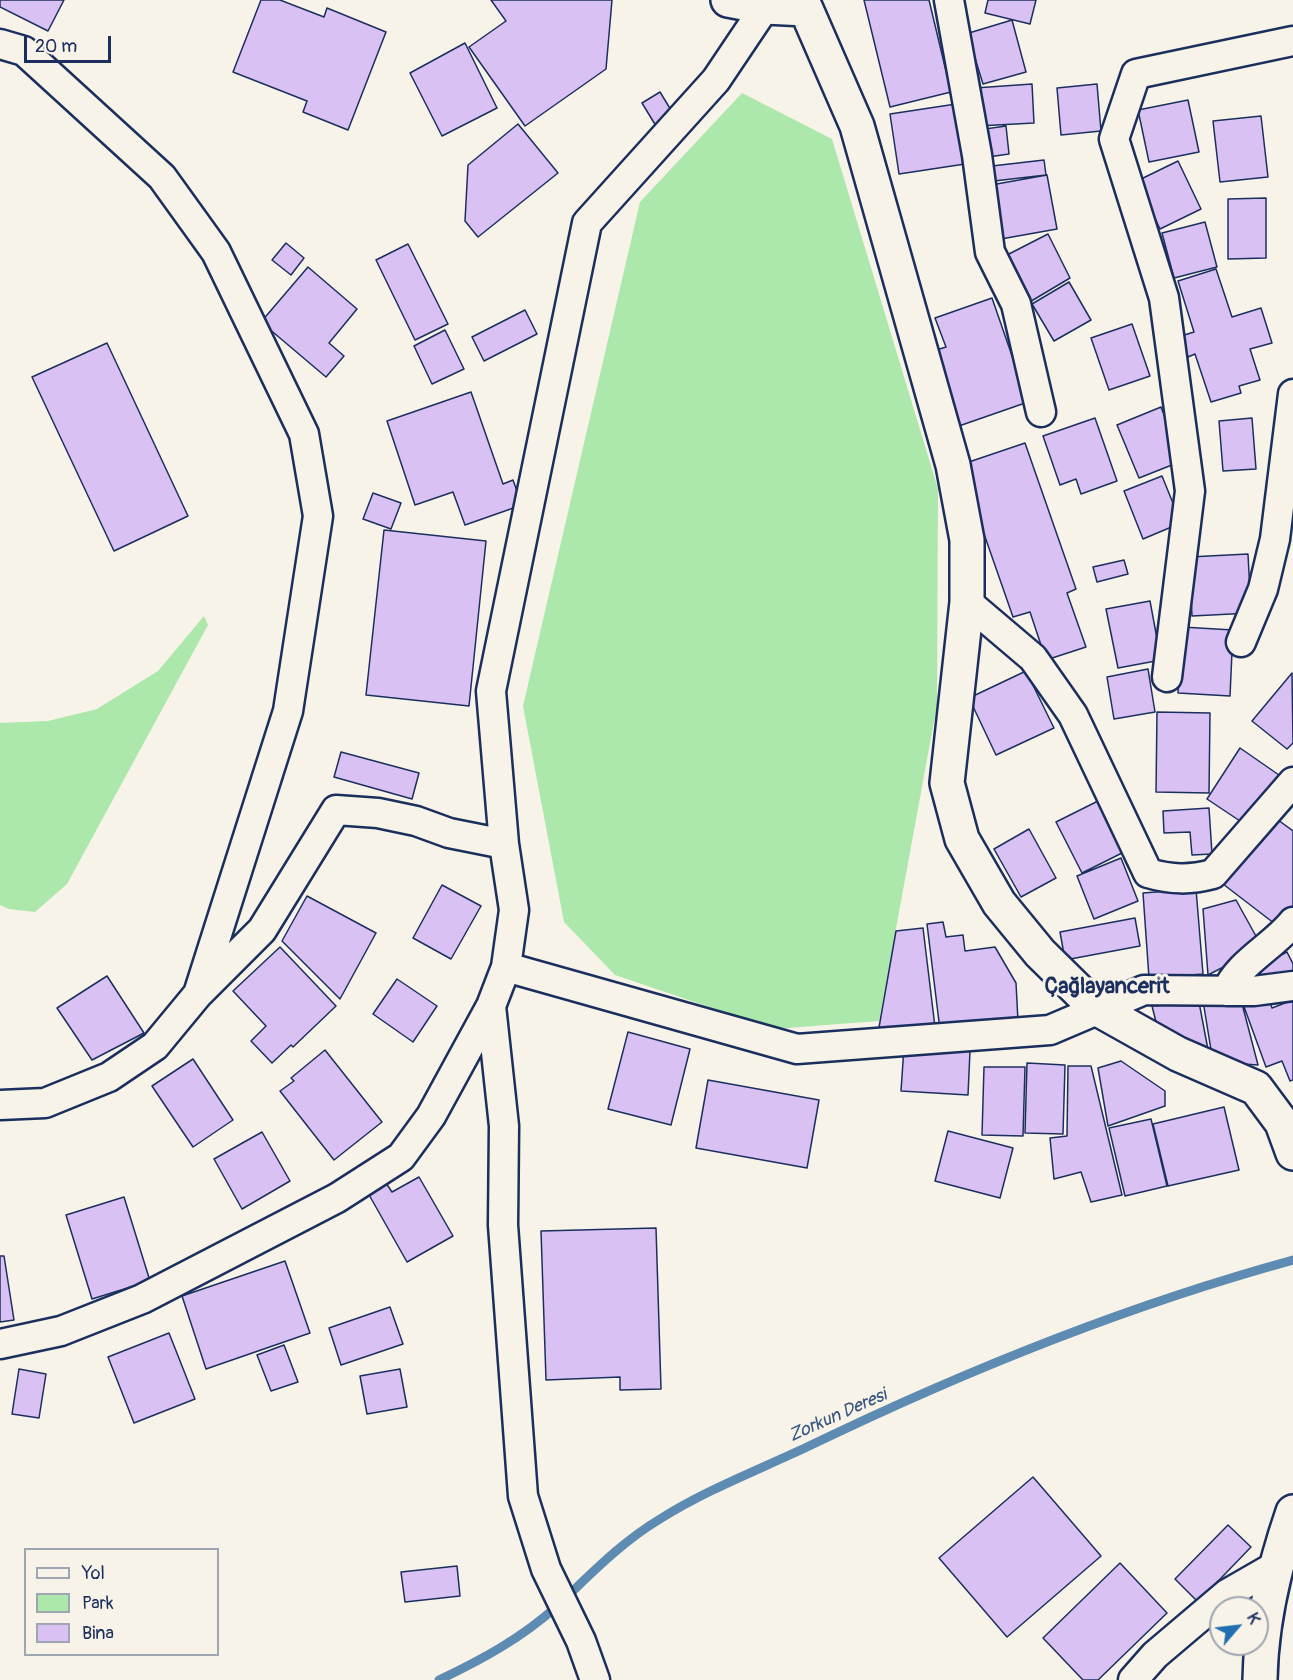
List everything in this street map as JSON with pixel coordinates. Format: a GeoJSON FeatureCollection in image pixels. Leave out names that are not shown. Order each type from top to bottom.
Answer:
{"type":"FeatureCollection","features":[{"type":"Feature","properties":{"kind":"main road"},"geometry":{"type":"LineString","coordinates":[[728,0],[765,7],[809,5],[857,126],[931,383],[953,465],[967,540],[967,602],[947,783],[962,839],[999,903],[1040,953],[1096,1008],[1178,1054],[1256,1088],[1282,1124],[1293,1153]]}},
{"type":"Feature","properties":{"kind":"main road"},"geometry":{"type":"LineString","coordinates":[[1260,1680],[1261,1643],[1274,1567],[1293,1512]]}},
{"type":"Feature","properties":{"kind":"street"},"geometry":{"type":"LineString","coordinates":[[949,0],[977,155],[990,252],[1017,304],[1041,412]]}},
{"type":"Feature","properties":{"kind":"street"},"geometry":{"type":"LineString","coordinates":[[0,1344],[62,1331],[142,1299],[337,1198],[401,1157],[430,1116],[491,1006],[506,967],[514,910],[504,844],[491,691],[587,223],[716,80],[765,7]]}},
{"type":"Feature","properties":{"kind":"street"},"geometry":{"type":"LineString","coordinates":[[1167,677],[1190,491],[1164,298],[1114,139],[1136,74],[1293,41]]}},
{"type":"Feature","properties":{"kind":"street"},"geometry":{"type":"LineString","coordinates":[[0,44],[24,51],[162,177],[216,252],[304,434],[318,516],[288,711],[198,994]]}},
{"type":"Feature","properties":{"kind":"street"},"geometry":{"type":"LineString","coordinates":[[1241,642],[1263,589],[1275,539],[1293,394]]}},
{"type":"Feature","properties":{"kind":"street"},"geometry":{"type":"LineString","coordinates":[[967,602],[1033,658],[1073,715],[1148,873],[1171,879],[1194,879],[1213,874],[1293,782]]}},
{"type":"Feature","properties":{"kind":"street"},"geometry":{"type":"LineString","coordinates":[[0,1105],[45,1103],[109,1077],[155,1046],[198,994],[262,930],[336,810],[378,813],[416,821],[449,833],[504,844]]}},
{"type":"Feature","properties":{"kind":"street"},"geometry":{"type":"LineString","coordinates":[[1227,991],[1232,978],[1267,949],[1293,922]]}},
{"type":"Feature","properties":{"kind":"street"},"geometry":{"type":"LineString","coordinates":[[506,967],[798,1049],[1050,1030],[1096,1008],[1144,990],[1254,991],[1293,986]]}},
{"type":"Feature","properties":{"kind":"street"},"geometry":{"type":"LineString","coordinates":[[491,1006],[504,1126],[503,1225],[523,1496],[546,1569],[581,1641],[596,1680]]}},
{"type":"Feature","properties":{"kind":"street"},"geometry":{"type":"LineString","coordinates":[[1134,1680],[1155,1655],[1227,1594],[1274,1567]]}},
{"type":"Feature","properties":{"kind":"green space"},"geometry":{"type":"Polygon","coordinates":[[[742,93],[832,139],[938,489],[937,705],[879,1021],[774,1029],[615,975],[564,922],[523,706],[640,202],[742,93]]]}},
{"type":"Feature","properties":{"kind":"green space"},"geometry":{"type":"Polygon","coordinates":[[[204,616],[208,625],[67,884],[35,912],[9,909],[0,905],[0,723],[48,721],[97,709],[158,671],[204,616]]]}},
{"type":"Feature","properties":{"kind":"building"},"geometry":{"type":"Polygon","coordinates":[[[0,0],[64,0],[48,31],[0,7],[0,0]]]}},
{"type":"Feature","properties":{"kind":"building"},"geometry":{"type":"Polygon","coordinates":[[[261,0],[280,0],[324,17],[327,8],[386,32],[348,130],[303,112],[307,101],[233,72],[261,0]]]}},
{"type":"Feature","properties":{"kind":"building"},"geometry":{"type":"Polygon","coordinates":[[[491,0],[612,0],[606,69],[525,126],[469,47],[506,21],[491,0]]]}},
{"type":"Feature","properties":{"kind":"building"},"geometry":{"type":"Polygon","coordinates":[[[864,0],[929,0],[951,92],[890,107],[864,0]]]}},
{"type":"Feature","properties":{"kind":"building"},"geometry":{"type":"Polygon","coordinates":[[[988,0],[1036,0],[1030,24],[985,13],[988,0]]]}},
{"type":"Feature","properties":{"kind":"building"},"geometry":{"type":"Polygon","coordinates":[[[1012,20],[1026,72],[983,84],[974,55],[965,58],[959,36],[1012,20]]]}},
{"type":"Feature","properties":{"kind":"building"},"geometry":{"type":"Polygon","coordinates":[[[465,43],[497,108],[442,136],[410,73],[465,43]]]}},
{"type":"Feature","properties":{"kind":"building"},"geometry":{"type":"Polygon","coordinates":[[[1032,84],[1034,123],[978,126],[975,88],[1032,84]]]}},
{"type":"Feature","properties":{"kind":"building"},"geometry":{"type":"Polygon","coordinates":[[[1097,84],[1101,131],[1061,135],[1057,88],[1097,84]]]}},
{"type":"Feature","properties":{"kind":"building"},"geometry":{"type":"Polygon","coordinates":[[[660,92],[674,115],[656,126],[642,103],[660,92]]]}},
{"type":"Feature","properties":{"kind":"building"},"geometry":{"type":"Polygon","coordinates":[[[1188,100],[1199,152],[1149,162],[1138,110],[1188,100]]]}},
{"type":"Feature","properties":{"kind":"building"},"geometry":{"type":"Polygon","coordinates":[[[956,104],[965,164],[899,174],[890,114],[956,104]]]}},
{"type":"Feature","properties":{"kind":"building"},"geometry":{"type":"Polygon","coordinates":[[[1261,116],[1268,177],[1220,182],[1213,121],[1261,116]]]}},
{"type":"Feature","properties":{"kind":"building"},"geometry":{"type":"Polygon","coordinates":[[[518,124],[558,173],[478,237],[465,221],[468,165],[518,124]]]}},
{"type":"Feature","properties":{"kind":"building"},"geometry":{"type":"Polygon","coordinates":[[[1006,126],[1009,154],[988,157],[985,129],[1006,126]]]}},
{"type":"Feature","properties":{"kind":"building"},"geometry":{"type":"Polygon","coordinates":[[[1044,160],[1046,175],[994,181],[992,166],[1044,160]]]}},
{"type":"Feature","properties":{"kind":"building"},"geometry":{"type":"Polygon","coordinates":[[[1178,161],[1201,209],[1160,229],[1137,181],[1178,161]]]}},
{"type":"Feature","properties":{"kind":"building"},"geometry":{"type":"Polygon","coordinates":[[[1047,175],[1057,229],[1001,239],[991,185],[1047,175]]]}},
{"type":"Feature","properties":{"kind":"building"},"geometry":{"type":"Polygon","coordinates":[[[1266,198],[1266,258],[1228,259],[1228,199],[1266,198]]]}},
{"type":"Feature","properties":{"kind":"building"},"geometry":{"type":"Polygon","coordinates":[[[1205,222],[1217,267],[1174,278],[1162,233],[1205,222]]]}},
{"type":"Feature","properties":{"kind":"building"},"geometry":{"type":"Polygon","coordinates":[[[1048,234],[1070,278],[1028,303],[1005,256],[1048,234]]]}},
{"type":"Feature","properties":{"kind":"building"},"geometry":{"type":"Polygon","coordinates":[[[286,243],[304,258],[291,275],[272,260],[286,243]]]}},
{"type":"Feature","properties":{"kind":"building"},"geometry":{"type":"Polygon","coordinates":[[[408,244],[448,324],[415,340],[376,260],[408,244]]]}},
{"type":"Feature","properties":{"kind":"building"},"geometry":{"type":"Polygon","coordinates":[[[308,267],[357,309],[329,343],[344,356],[326,377],[261,322],[308,267]]]}},
{"type":"Feature","properties":{"kind":"building"},"geometry":{"type":"Polygon","coordinates":[[[1216,269],[1232,317],[1261,308],[1272,343],[1250,349],[1260,380],[1239,386],[1241,393],[1211,402],[1195,354],[1188,357],[1181,336],[1194,332],[1178,281],[1216,269]]]}},
{"type":"Feature","properties":{"kind":"building"},"geometry":{"type":"Polygon","coordinates":[[[1069,282],[1091,320],[1054,341],[1032,304],[1069,282]]]}},
{"type":"Feature","properties":{"kind":"building"},"geometry":{"type":"Polygon","coordinates":[[[992,298],[1028,402],[956,427],[930,352],[946,347],[935,318],[992,298]]]}},
{"type":"Feature","properties":{"kind":"building"},"geometry":{"type":"Polygon","coordinates":[[[525,310],[537,334],[484,361],[472,337],[525,310]]]}},
{"type":"Feature","properties":{"kind":"building"},"geometry":{"type":"Polygon","coordinates":[[[1132,324],[1150,376],[1109,390],[1091,338],[1132,324]]]}},
{"type":"Feature","properties":{"kind":"building"},"geometry":{"type":"Polygon","coordinates":[[[445,330],[464,369],[432,384],[414,346],[445,330]]]}},
{"type":"Feature","properties":{"kind":"building"},"geometry":{"type":"Polygon","coordinates":[[[107,343],[188,516],[114,551],[32,377],[107,343]]]}},
{"type":"Feature","properties":{"kind":"building"},"geometry":{"type":"Polygon","coordinates":[[[471,392],[503,484],[513,480],[522,505],[465,525],[453,492],[415,505],[387,421],[471,392]]]}},
{"type":"Feature","properties":{"kind":"building"},"geometry":{"type":"Polygon","coordinates":[[[1161,407],[1182,461],[1139,478],[1117,425],[1161,407]]]}},
{"type":"Feature","properties":{"kind":"building"},"geometry":{"type":"Polygon","coordinates":[[[1095,418],[1117,481],[1081,494],[1076,479],[1060,485],[1043,436],[1095,418]]]}},
{"type":"Feature","properties":{"kind":"building"},"geometry":{"type":"Polygon","coordinates":[[[1252,418],[1256,469],[1223,471],[1219,421],[1252,418]]]}},
{"type":"Feature","properties":{"kind":"building"},"geometry":{"type":"Polygon","coordinates":[[[1025,443],[1076,589],[1067,593],[1086,647],[1046,660],[1030,612],[1013,617],[960,465],[1025,443]]]}},
{"type":"Feature","properties":{"kind":"building"},"geometry":{"type":"Polygon","coordinates":[[[1162,476],[1181,523],[1143,539],[1124,491],[1162,476]]]}},
{"type":"Feature","properties":{"kind":"building"},"geometry":{"type":"Polygon","coordinates":[[[373,493],[401,503],[391,529],[363,519],[373,493]]]}},
{"type":"Feature","properties":{"kind":"building"},"geometry":{"type":"Polygon","coordinates":[[[384,530],[486,541],[469,706],[366,695],[384,530]]]}},
{"type":"Feature","properties":{"kind":"building"},"geometry":{"type":"Polygon","coordinates":[[[1248,554],[1251,613],[1192,616],[1189,557],[1248,554]]]}},
{"type":"Feature","properties":{"kind":"building"},"geometry":{"type":"Polygon","coordinates":[[[1124,560],[1128,574],[1097,582],[1093,567],[1124,560]]]}},
{"type":"Feature","properties":{"kind":"building"},"geometry":{"type":"Polygon","coordinates":[[[1150,601],[1161,660],[1118,668],[1106,609],[1150,601]]]}},
{"type":"Feature","properties":{"kind":"building"},"geometry":{"type":"Polygon","coordinates":[[[1182,627],[1233,630],[1230,696],[1178,693],[1182,627]]]}},
{"type":"Feature","properties":{"kind":"building"},"geometry":{"type":"Polygon","coordinates":[[[1148,669],[1155,712],[1114,719],[1107,677],[1148,669]]]}},
{"type":"Feature","properties":{"kind":"building"},"geometry":{"type":"Polygon","coordinates":[[[1026,671],[1054,728],[996,755],[969,698],[1026,671]]]}},
{"type":"Feature","properties":{"kind":"building"},"geometry":{"type":"Polygon","coordinates":[[[1292,673],[1293,743],[1287,749],[1252,721],[1292,673]]]}},
{"type":"Feature","properties":{"kind":"building"},"geometry":{"type":"Polygon","coordinates":[[[1157,712],[1210,713],[1209,793],[1156,792],[1157,712]]]}},
{"type":"Feature","properties":{"kind":"building"},"geometry":{"type":"Polygon","coordinates":[[[1240,748],[1279,775],[1246,825],[1207,799],[1240,748]]]}},
{"type":"Feature","properties":{"kind":"building"},"geometry":{"type":"Polygon","coordinates":[[[341,752],[419,773],[412,799],[334,777],[341,752]]]}},
{"type":"Feature","properties":{"kind":"building"},"geometry":{"type":"Polygon","coordinates":[[[1100,800],[1126,851],[1082,873],[1056,822],[1100,800]]]}},
{"type":"Feature","properties":{"kind":"building"},"geometry":{"type":"Polygon","coordinates":[[[1209,808],[1212,854],[1192,855],[1190,832],[1164,833],[1163,811],[1209,808]]]}},
{"type":"Feature","properties":{"kind":"building"},"geometry":{"type":"Polygon","coordinates":[[[1274,817],[1293,831],[1293,908],[1279,927],[1223,884],[1274,817]]]}},
{"type":"Feature","properties":{"kind":"building"},"geometry":{"type":"Polygon","coordinates":[[[1029,829],[1056,878],[1021,897],[994,849],[1029,829]]]}},
{"type":"Feature","properties":{"kind":"building"},"geometry":{"type":"Polygon","coordinates":[[[1121,858],[1138,901],[1094,919],[1077,876],[1121,858]]]}},
{"type":"Feature","properties":{"kind":"building"},"geometry":{"type":"Polygon","coordinates":[[[442,885],[481,906],[451,959],[413,938],[442,885]]]}},
{"type":"Feature","properties":{"kind":"building"},"geometry":{"type":"Polygon","coordinates":[[[1196,889],[1203,974],[1149,978],[1143,893],[1196,889]]]}},
{"type":"Feature","properties":{"kind":"building"},"geometry":{"type":"Polygon","coordinates":[[[307,896],[376,933],[340,999],[282,941],[307,896]]]}},
{"type":"Feature","properties":{"kind":"building"},"geometry":{"type":"Polygon","coordinates":[[[1236,900],[1262,947],[1208,975],[1203,909],[1236,900]]]}},
{"type":"Feature","properties":{"kind":"building"},"geometry":{"type":"Polygon","coordinates":[[[1135,918],[1140,946],[1065,960],[1060,932],[1135,918]]]}},
{"type":"Feature","properties":{"kind":"building"},"geometry":{"type":"Polygon","coordinates":[[[943,922],[946,937],[963,935],[965,951],[995,947],[1016,983],[1018,1021],[940,1030],[927,924],[943,922]]]}},
{"type":"Feature","properties":{"kind":"building"},"geometry":{"type":"Polygon","coordinates":[[[923,928],[935,1027],[878,1033],[896,931],[923,928]]]}},
{"type":"Feature","properties":{"kind":"building"},"geometry":{"type":"Polygon","coordinates":[[[280,947],[336,1006],[293,1047],[291,1045],[272,1063],[251,1041],[266,1026],[233,991],[280,947]]]}},
{"type":"Feature","properties":{"kind":"building"},"geometry":{"type":"Polygon","coordinates":[[[1287,952],[1293,964],[1293,978],[1263,988],[1253,969],[1287,952]]]}},
{"type":"Feature","properties":{"kind":"building"},"geometry":{"type":"Polygon","coordinates":[[[107,976],[144,1033],[92,1060],[57,1008],[107,976]]]}},
{"type":"Feature","properties":{"kind":"building"},"geometry":{"type":"Polygon","coordinates":[[[397,979],[437,1006],[413,1042],[373,1014],[397,979]]]}},
{"type":"Feature","properties":{"kind":"building"},"geometry":{"type":"Polygon","coordinates":[[[1267,994],[1272,1008],[1293,1000],[1293,1080],[1290,1081],[1282,1061],[1266,1067],[1243,1004],[1267,994]]]}},
{"type":"Feature","properties":{"kind":"building"},"geometry":{"type":"Polygon","coordinates":[[[1240,996],[1258,1065],[1213,1062],[1203,1001],[1240,996]]]}},
{"type":"Feature","properties":{"kind":"building"},"geometry":{"type":"Polygon","coordinates":[[[1199,1002],[1209,1055],[1159,1034],[1152,1006],[1199,1002]]]}},
{"type":"Feature","properties":{"kind":"building"},"geometry":{"type":"Polygon","coordinates":[[[628,1032],[690,1049],[671,1125],[608,1109],[628,1032]]]}},
{"type":"Feature","properties":{"kind":"building"},"geometry":{"type":"Polygon","coordinates":[[[904,1047],[970,1051],[968,1095],[901,1091],[904,1047]]]}},
{"type":"Feature","properties":{"kind":"building"},"geometry":{"type":"Polygon","coordinates":[[[325,1050],[382,1122],[334,1160],[280,1091],[294,1081],[291,1078],[325,1050]]]}},
{"type":"Feature","properties":{"kind":"building"},"geometry":{"type":"Polygon","coordinates":[[[193,1059],[233,1120],[193,1147],[152,1086],[193,1059]]]}},
{"type":"Feature","properties":{"kind":"building"},"geometry":{"type":"Polygon","coordinates":[[[1121,1061],[1165,1091],[1165,1106],[1108,1126],[1098,1068],[1121,1061]]]}},
{"type":"Feature","properties":{"kind":"building"},"geometry":{"type":"Polygon","coordinates":[[[1027,1063],[1065,1065],[1063,1134],[1025,1133],[1027,1063]]]}},
{"type":"Feature","properties":{"kind":"building"},"geometry":{"type":"Polygon","coordinates":[[[1068,1066],[1091,1066],[1122,1195],[1091,1202],[1081,1172],[1054,1179],[1050,1138],[1067,1136],[1068,1066]]]}},
{"type":"Feature","properties":{"kind":"building"},"geometry":{"type":"Polygon","coordinates":[[[984,1067],[1025,1067],[1023,1136],[982,1135],[984,1067]]]}},
{"type":"Feature","properties":{"kind":"building"},"geometry":{"type":"Polygon","coordinates":[[[708,1080],[819,1100],[807,1168],[696,1148],[708,1080]]]}},
{"type":"Feature","properties":{"kind":"building"},"geometry":{"type":"Polygon","coordinates":[[[1224,1107],[1239,1170],[1168,1186],[1153,1124],[1224,1107]]]}},
{"type":"Feature","properties":{"kind":"building"},"geometry":{"type":"Polygon","coordinates":[[[1151,1119],[1167,1186],[1125,1196],[1109,1128],[1151,1119]]]}},
{"type":"Feature","properties":{"kind":"building"},"geometry":{"type":"Polygon","coordinates":[[[948,1131],[1013,1148],[1000,1198],[935,1181],[948,1131]]]}},
{"type":"Feature","properties":{"kind":"building"},"geometry":{"type":"Polygon","coordinates":[[[262,1132],[290,1181],[242,1209],[214,1159],[262,1132]]]}},
{"type":"Feature","properties":{"kind":"building"},"geometry":{"type":"Polygon","coordinates":[[[419,1177],[453,1236],[407,1262],[368,1193],[386,1183],[392,1192],[419,1177]]]}},
{"type":"Feature","properties":{"kind":"building"},"geometry":{"type":"Polygon","coordinates":[[[124,1197],[150,1281],[92,1299],[66,1215],[124,1197]]]}},
{"type":"Feature","properties":{"kind":"building"},"geometry":{"type":"Polygon","coordinates":[[[656,1228],[661,1389],[620,1390],[620,1377],[546,1380],[541,1231],[656,1228]]]}},
{"type":"Feature","properties":{"kind":"building"},"geometry":{"type":"Polygon","coordinates":[[[0,1256],[4,1256],[14,1320],[0,1322],[0,1256]]]}},
{"type":"Feature","properties":{"kind":"building"},"geometry":{"type":"Polygon","coordinates":[[[285,1261],[310,1333],[206,1369],[182,1296],[285,1261]]]}},
{"type":"Feature","properties":{"kind":"building"},"geometry":{"type":"Polygon","coordinates":[[[390,1307],[403,1344],[341,1365],[329,1328],[390,1307]]]}},
{"type":"Feature","properties":{"kind":"building"},"geometry":{"type":"Polygon","coordinates":[[[169,1333],[195,1399],[134,1423],[108,1357],[169,1333]]]}},
{"type":"Feature","properties":{"kind":"building"},"geometry":{"type":"Polygon","coordinates":[[[284,1345],[298,1382],[271,1391],[257,1355],[284,1345]]]}},
{"type":"Feature","properties":{"kind":"building"},"geometry":{"type":"Polygon","coordinates":[[[19,1369],[46,1374],[39,1418],[12,1414],[19,1369]]]}},
{"type":"Feature","properties":{"kind":"building"},"geometry":{"type":"Polygon","coordinates":[[[400,1369],[407,1407],[367,1414],[360,1376],[400,1369]]]}},
{"type":"Feature","properties":{"kind":"building"},"geometry":{"type":"Polygon","coordinates":[[[1033,1477],[1101,1556],[1007,1637],[939,1558],[1033,1477]]]}},
{"type":"Feature","properties":{"kind":"building"},"geometry":{"type":"Polygon","coordinates":[[[1228,1525],[1251,1547],[1198,1602],[1175,1579],[1228,1525]]]}},
{"type":"Feature","properties":{"kind":"building"},"geometry":{"type":"Polygon","coordinates":[[[1120,1563],[1167,1613],[1098,1680],[1083,1680],[1043,1638],[1120,1563]]]}},
{"type":"Feature","properties":{"kind":"building"},"geometry":{"type":"Polygon","coordinates":[[[457,1566],[460,1596],[405,1602],[401,1572],[457,1566]]]}},
{"type":"Feature","properties":{"kind":"waterway","name":"Zorkun Deresi"},"geometry":{"type":"LineString","coordinates":[[439,1680],[486,1656],[544,1618],[606,1560],[645,1528],[714,1490],[926,1392],[1046,1342],[1168,1298],[1293,1260]]}},
{"type":"Feature","properties":{"kind":"district","name":"Çağlayancerit"},"geometry":{"type":"Point","coordinates":[1107,987]}}]}
